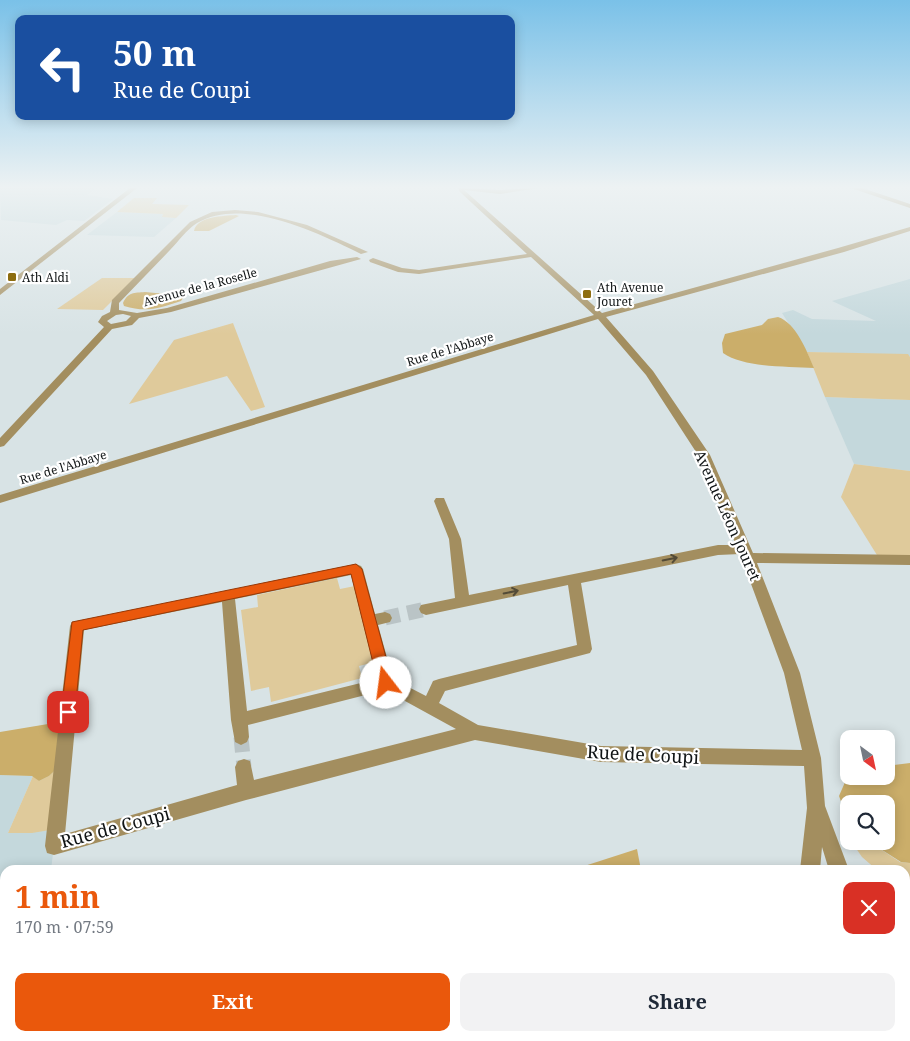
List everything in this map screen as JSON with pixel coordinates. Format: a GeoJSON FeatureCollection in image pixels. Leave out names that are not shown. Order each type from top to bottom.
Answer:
{"type":"FeatureCollection","features":[{"type":"Feature","properties":{"kind":"street"},"geometry":{"type":"LineString","coordinates":[[0,293],[72,237]]}},
{"type":"Feature","properties":{"kind":"street"},"geometry":{"type":"LineString","coordinates":[[0,444],[109,326],[103,324],[103,319],[114,313],[116,302],[179,237]]}},
{"type":"Feature","properties":{"kind":"street"},"geometry":{"type":"LineString","coordinates":[[330,237],[364,252]]}},
{"type":"Feature","properties":{"kind":"street","name":"Avenue Léon Jouret"},"geometry":{"type":"LineString","coordinates":[[512,237],[600,316],[650,373],[704,455],[746,554],[792,673],[812,758],[816,808],[810,865]]}},
{"type":"Feature","properties":{"kind":"street","name":"Rue de l'Abbaye"},"geometry":{"type":"LineString","coordinates":[[0,499],[600,316],[885,237]]}},
{"type":"Feature","properties":{"kind":"street"},"geometry":{"type":"LineString","coordinates":[[356,259],[355,255],[364,252]]}},
{"type":"Feature","properties":{"kind":"street","name":"Avenue de la Roselle"},"geometry":{"type":"LineString","coordinates":[[364,252],[378,255],[378,258],[373,260]]}},
{"type":"Feature","properties":{"kind":"street","name":"Avenue de la Roselle"},"geometry":{"type":"LineString","coordinates":[[109,326],[129,323],[136,316],[168,310],[333,263],[356,259],[373,260],[401,270],[419,272],[532,255]]}},
{"type":"Feature","properties":{"kind":"street","name":"Avenue de la Roselle"},"geometry":{"type":"LineString","coordinates":[[114,313],[127,312],[136,316]]}},
{"type":"Feature","properties":{"kind":"street"},"geometry":{"type":"LineString","coordinates":[[440,501],[455,539],[463,602]]}},
{"type":"Feature","properties":{"kind":"street"},"geometry":{"type":"LineString","coordinates":[[426,609],[718,550],[746,554],[910,560]]}},
{"type":"Feature","properties":{"kind":"street","name":"Rue de Coupi"},"geometry":{"type":"LineString","coordinates":[[475,732],[246,791],[54,846],[77,626],[356,569],[377,619],[386,683],[475,732],[601,754],[812,758]]}},
{"type":"Feature","properties":{"kind":"street"},"geometry":{"type":"LineString","coordinates":[[430,706],[439,686],[585,648],[574,579]]}},
{"type":"Feature","properties":{"kind":"street"},"geometry":{"type":"LineString","coordinates":[[228,596],[241,737]]}},
{"type":"Feature","properties":{"kind":"street"},"geometry":{"type":"LineString","coordinates":[[239,720],[386,683]]}},
{"type":"Feature","properties":{"kind":"street"},"geometry":{"type":"LineString","coordinates":[[244,767],[246,791]]}},
{"type":"Feature","properties":{"kind":"street","name":"Avenue Léon Jouret"},"geometry":{"type":"LineString","coordinates":[[816,808],[837,865]]}},
{"type":"Feature","properties":{"kind":"shaded area"},"geometry":{"type":"Polygon","coordinates":[[[102,278],[135,278],[103,310],[57,309],[102,278]]]}},
{"type":"Feature","properties":{"kind":"shaded area"},"geometry":{"type":"Polygon","coordinates":[[[910,279],[910,357],[908,355],[807,352],[782,313],[793,310],[812,319],[876,321],[832,301],[910,279]]]}},
{"type":"Feature","properties":{"kind":"shaded area"},"geometry":{"type":"Polygon","coordinates":[[[145,292],[177,295],[183,298],[181,301],[153,309],[124,306],[123,303],[129,295],[145,292]]]}},
{"type":"Feature","properties":{"kind":"shaded area"},"geometry":{"type":"Polygon","coordinates":[[[778,317],[795,331],[814,368],[754,364],[732,358],[723,353],[722,343],[725,334],[762,325],[768,319],[778,317]]]}},
{"type":"Feature","properties":{"kind":"shaded area"},"geometry":{"type":"Polygon","coordinates":[[[233,323],[265,407],[251,411],[227,376],[129,404],[174,340],[233,323]]]}},
{"type":"Feature","properties":{"kind":"shaded area"},"geometry":{"type":"Polygon","coordinates":[[[807,352],[908,354],[910,357],[910,400],[825,397],[807,352]]]}},
{"type":"Feature","properties":{"kind":"shaded area"},"geometry":{"type":"Polygon","coordinates":[[[825,397],[910,400],[910,471],[854,464],[825,397]]]}},
{"type":"Feature","properties":{"kind":"shaded area"},"geometry":{"type":"Polygon","coordinates":[[[854,464],[910,471],[910,560],[880,560],[841,497],[854,464]]]}},
{"type":"Feature","properties":{"kind":"shaded area"},"geometry":{"type":"Polygon","coordinates":[[[337,578],[340,589],[355,586],[375,662],[359,666],[362,678],[271,702],[269,687],[251,691],[241,610],[258,607],[257,595],[337,578]]]}},
{"type":"Feature","properties":{"kind":"shaded area"},"geometry":{"type":"Polygon","coordinates":[[[60,722],[63,763],[49,776],[39,781],[32,776],[0,775],[0,732],[60,722]]]}},
{"type":"Feature","properties":{"kind":"shaded area"},"geometry":{"type":"Polygon","coordinates":[[[63,763],[56,829],[32,833],[8,833],[33,776],[39,781],[49,776],[63,763]]]}},
{"type":"Feature","properties":{"kind":"shaded area"},"geometry":{"type":"Polygon","coordinates":[[[910,763],[910,863],[901,862],[882,850],[895,850],[895,795],[840,795],[840,799],[839,796],[844,785],[895,785],[895,765],[910,763]]]}},
{"type":"Feature","properties":{"kind":"shaded area"},"geometry":{"type":"Polygon","coordinates":[[[0,775],[33,776],[8,833],[56,829],[52,865],[0,865],[0,775]]]}},
{"type":"Feature","properties":{"kind":"shaded area"},"geometry":{"type":"Polygon","coordinates":[[[637,849],[640,865],[587,865],[637,849]]]}},
{"type":"Feature","properties":{"kind":"shaded area"},"geometry":{"type":"Polygon","coordinates":[[[857,850],[882,850],[900,862],[910,863],[910,865],[871,865],[857,850]]]}},
{"type":"Feature","properties":{"kind":"tunnel"},"geometry":{"type":"LineString","coordinates":[[385,618],[426,609]]}},
{"type":"Feature","properties":{"kind":"tunnel"},"geometry":{"type":"LineString","coordinates":[[241,737],[244,767]]}},
{"type":"Feature","properties":{"kind":"place","name":"Ath Aldi"},"geometry":{"type":"Point","coordinates":[12,277]}},
{"type":"Feature","properties":{"kind":"place","name":"Ath Avenue Jouret"},"geometry":{"type":"Point","coordinates":[587,294]}},
{"type":"Feature","properties":{"kind":"route"},"geometry":{"type":"LineString","coordinates":[[68,712],[77,626],[356,569],[362,598],[386,683]]}}]}
